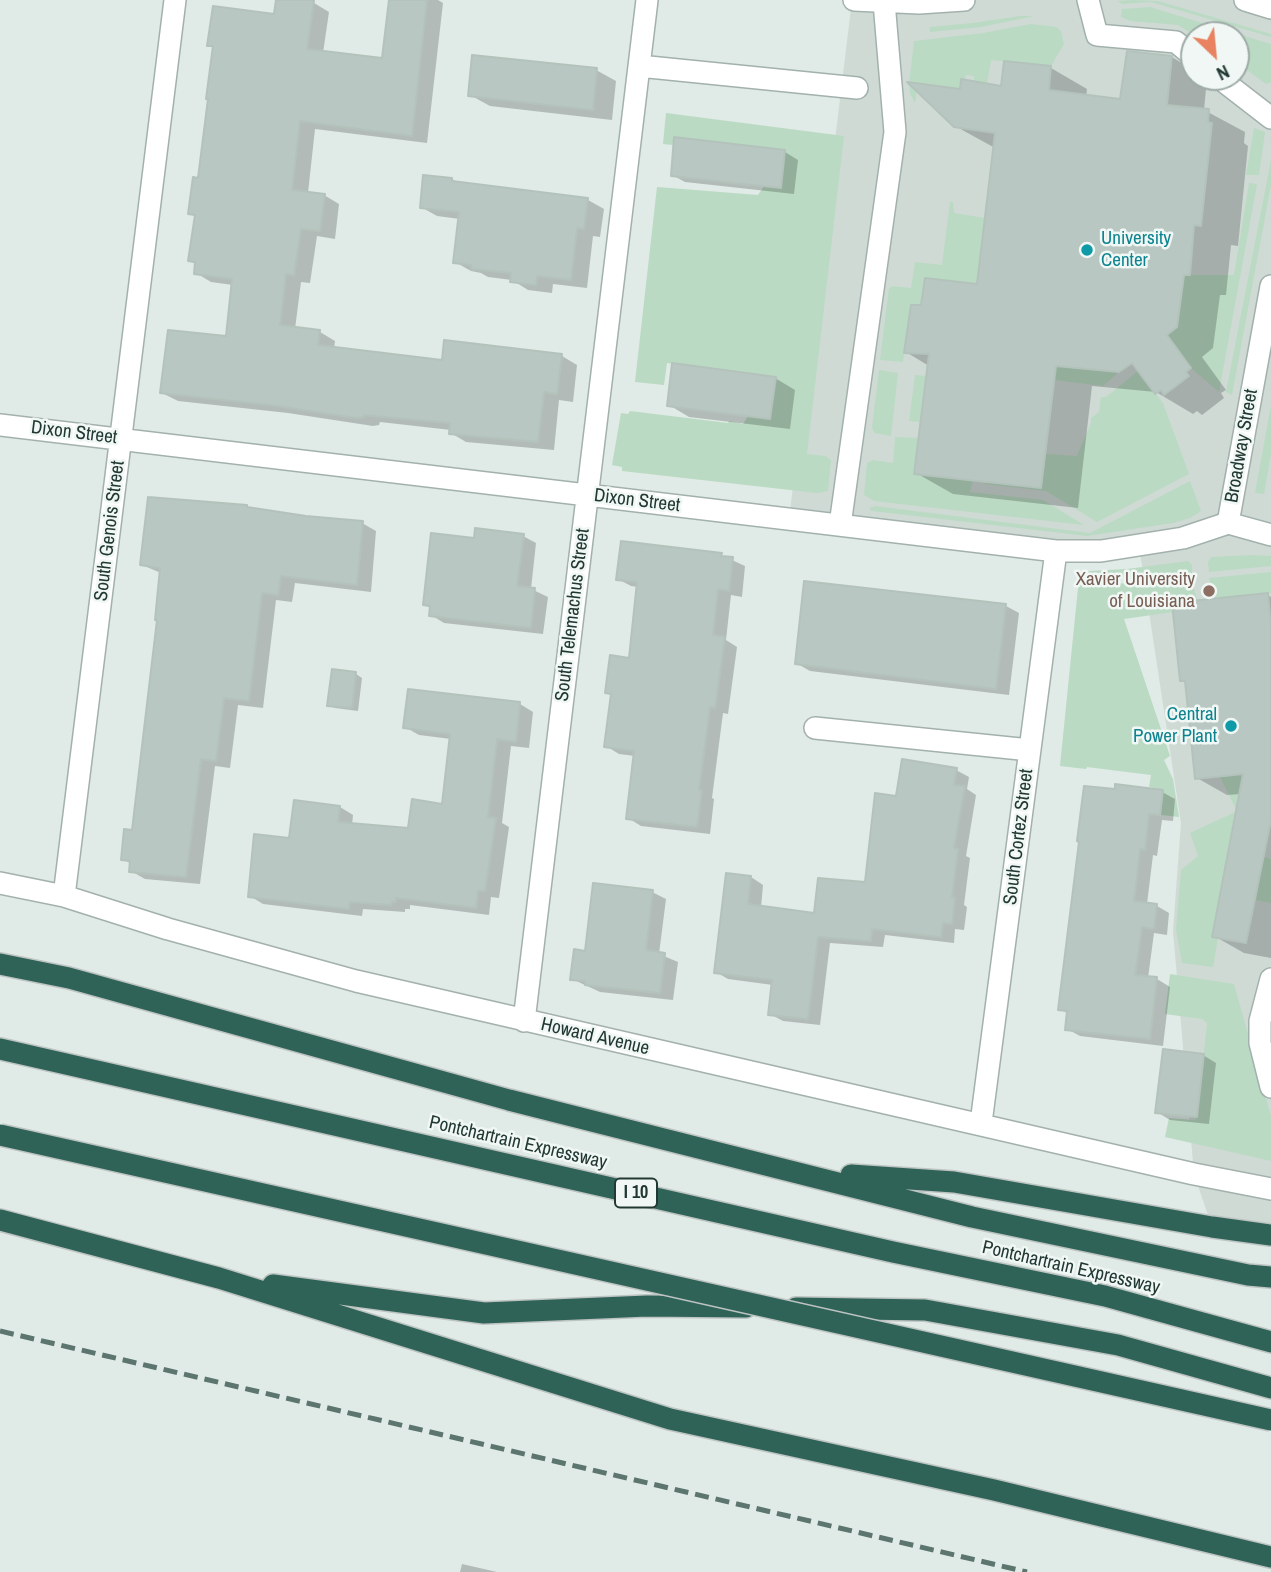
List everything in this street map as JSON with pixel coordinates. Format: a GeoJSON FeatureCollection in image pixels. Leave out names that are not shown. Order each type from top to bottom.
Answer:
{"type":"FeatureCollection","features":[{"type":"Feature","properties":{"kind":"highway"},"geometry":{"type":"LineString","coordinates":[[0,964],[69,978],[509,1100],[800,1171],[972,1217],[1271,1278]]}},
{"type":"Feature","properties":{"kind":"highway","name":"Pontchartrain Expressway"},"geometry":{"type":"LineString","coordinates":[[0,1049],[893,1252],[1105,1296],[1271,1342]]}},
{"type":"Feature","properties":{"kind":"highway"},"geometry":{"type":"LineString","coordinates":[[0,1135],[1271,1420]]}},
{"type":"Feature","properties":{"kind":"highway"},"geometry":{"type":"LineString","coordinates":[[800,1171],[954,1182],[1271,1235]]}},
{"type":"Feature","properties":{"kind":"highway"},"geometry":{"type":"LineString","coordinates":[[0,1220],[219,1278],[670,1419],[994,1490],[1271,1557]]}},
{"type":"Feature","properties":{"kind":"highway"},"geometry":{"type":"LineString","coordinates":[[219,1278],[484,1313],[647,1306],[925,1310],[1118,1345],[1271,1388]]}},
{"type":"Feature","properties":{"kind":"street","name":"South Genois Street"},"geometry":{"type":"LineString","coordinates":[[64,896],[175,0]]}},
{"type":"Feature","properties":{"kind":"street","name":"South Telemachus Street"},"geometry":{"type":"LineString","coordinates":[[524,1021],[647,0]]}},
{"type":"Feature","properties":{"kind":"street"},"geometry":{"type":"LineString","coordinates":[[854,0],[919,3],[964,0]]}},
{"type":"Feature","properties":{"kind":"street"},"geometry":{"type":"LineString","coordinates":[[1088,0],[1097,36],[1176,41],[1180,45]]}},
{"type":"Feature","properties":{"kind":"street"},"geometry":{"type":"LineString","coordinates":[[1245,0],[1271,8]]}},
{"type":"Feature","properties":{"kind":"street"},"geometry":{"type":"LineString","coordinates":[[840,525],[895,132],[884,2]]}},
{"type":"Feature","properties":{"kind":"street"},"geometry":{"type":"LineString","coordinates":[[639,66],[857,88]]}},
{"type":"Feature","properties":{"kind":"street"},"geometry":{"type":"LineString","coordinates":[[1236,91],[1271,118]]}},
{"type":"Feature","properties":{"kind":"street","name":"Broadway Street"},"geometry":{"type":"LineString","coordinates":[[1228,523],[1271,286]]}},
{"type":"Feature","properties":{"kind":"street","name":"Dixon Street"},"geometry":{"type":"LineString","coordinates":[[0,425],[1056,551],[1101,551],[1183,538],[1228,523]]}},
{"type":"Feature","properties":{"kind":"street"},"geometry":{"type":"LineString","coordinates":[[1228,523],[1271,535]]}},
{"type":"Feature","properties":{"kind":"street","name":"South Cortez Street"},"geometry":{"type":"LineString","coordinates":[[981,1124],[1056,551]]}},
{"type":"Feature","properties":{"kind":"street"},"geometry":{"type":"LineString","coordinates":[[815,728],[1030,750]]}},
{"type":"Feature","properties":{"kind":"street","name":"Howard Avenue"},"geometry":{"type":"LineString","coordinates":[[0,883],[64,896],[168,929],[356,981],[1194,1174],[1271,1189]]}},
{"type":"Feature","properties":{"kind":"street"},"geometry":{"type":"LineString","coordinates":[[1271,979],[1260,1021],[1260,1044],[1271,1087]]}},
{"type":"Feature","properties":{"kind":"shaded area","name":"Xavier University of Louisiana"},"geometry":{"type":"Polygon","coordinates":[[[852,0],[1271,0],[1271,1235],[1212,1227],[1194,1174],[1173,931],[1181,823],[1139,546],[1101,551],[789,519],[852,0]]]}},
{"type":"Feature","properties":{"kind":"green space"},"geometry":{"type":"Polygon","coordinates":[[[1117,1],[1158,1],[1226,21],[1216,21],[1151,2],[1122,4],[1117,1]]]}},
{"type":"Feature","properties":{"kind":"green space"},"geometry":{"type":"Polygon","coordinates":[[[1150,7],[1196,21],[1180,21],[1180,26],[1130,21],[1121,17],[1122,9],[1150,7]]]}},
{"type":"Feature","properties":{"kind":"green space"},"geometry":{"type":"Polygon","coordinates":[[[1034,16],[981,27],[930,32],[930,27],[1034,16]]]}},
{"type":"Feature","properties":{"kind":"green space"},"geometry":{"type":"Polygon","coordinates":[[[1031,24],[1056,27],[1061,31],[1064,44],[1051,66],[991,60],[987,84],[974,82],[974,76],[966,75],[965,80],[961,80],[960,89],[918,83],[915,103],[909,84],[914,41],[1031,24]]]}},
{"type":"Feature","properties":{"kind":"green space"},"geometry":{"type":"Polygon","coordinates":[[[1250,28],[1271,34],[1271,37],[1250,31],[1250,28]]]}},
{"type":"Feature","properties":{"kind":"green space"},"geometry":{"type":"Polygon","coordinates":[[[1250,38],[1271,44],[1271,82],[1266,84],[1250,72],[1250,38]]]}},
{"type":"Feature","properties":{"kind":"green space"},"geometry":{"type":"Polygon","coordinates":[[[666,113],[844,136],[807,454],[825,456],[831,460],[828,491],[817,493],[622,471],[622,467],[612,465],[621,413],[628,414],[630,411],[743,424],[748,416],[770,419],[775,377],[667,363],[664,385],[635,382],[657,187],[758,195],[764,186],[781,187],[785,151],[675,137],[673,145],[663,144],[666,113]]]}},
{"type":"Feature","properties":{"kind":"green space"},"geometry":{"type":"Polygon","coordinates":[[[1254,128],[1265,132],[1259,175],[1246,175],[1254,128]]]}},
{"type":"Feature","properties":{"kind":"green space"},"geometry":{"type":"Polygon","coordinates":[[[1271,160],[1271,185],[1232,395],[1226,392],[1271,160]]]}},
{"type":"Feature","properties":{"kind":"green space"},"geometry":{"type":"Polygon","coordinates":[[[1249,183],[1257,184],[1219,392],[1191,368],[1167,336],[1177,327],[1184,275],[1234,275],[1249,183]]]}},
{"type":"Feature","properties":{"kind":"green space"},"geometry":{"type":"Polygon","coordinates":[[[950,202],[953,202],[954,213],[985,218],[977,284],[925,278],[921,305],[911,305],[903,362],[880,360],[889,288],[911,288],[915,262],[942,265],[950,202]]]}},
{"type":"Feature","properties":{"kind":"green space"},"geometry":{"type":"Polygon","coordinates":[[[1056,366],[1119,372],[1103,386],[1054,380],[1056,366]]]}},
{"type":"Feature","properties":{"kind":"green space"},"geometry":{"type":"Polygon","coordinates":[[[879,370],[898,373],[891,436],[874,433],[872,427],[879,370]]]}},
{"type":"Feature","properties":{"kind":"green space"},"geometry":{"type":"Polygon","coordinates":[[[1138,371],[1163,403],[1189,474],[1097,522],[1046,491],[984,484],[987,482],[1041,488],[1046,454],[1077,456],[1091,418],[1099,412],[1101,397],[1106,397],[1138,371]]]}},
{"type":"Feature","properties":{"kind":"green space"},"geometry":{"type":"Polygon","coordinates":[[[915,375],[926,376],[921,422],[909,421],[915,375]]]}},
{"type":"Feature","properties":{"kind":"green space"},"geometry":{"type":"Polygon","coordinates":[[[1271,405],[1271,454],[1264,494],[1255,493],[1271,405]]]}},
{"type":"Feature","properties":{"kind":"green space"},"geometry":{"type":"Polygon","coordinates":[[[895,437],[919,438],[973,480],[970,492],[1043,500],[1084,525],[874,501],[864,495],[867,463],[873,460],[893,463],[895,437]]]}},
{"type":"Feature","properties":{"kind":"green space"},"geometry":{"type":"Polygon","coordinates":[[[1190,481],[1201,511],[1190,518],[1087,536],[872,511],[869,508],[875,506],[1090,533],[1190,481]]]}},
{"type":"Feature","properties":{"kind":"green space"},"geometry":{"type":"Polygon","coordinates":[[[1271,556],[1271,566],[1209,572],[1208,562],[1211,557],[1271,556]]]}},
{"type":"Feature","properties":{"kind":"green space"},"geometry":{"type":"Polygon","coordinates":[[[1188,561],[1192,565],[1192,573],[1168,579],[1087,575],[1089,571],[1188,561]]]}},
{"type":"Feature","properties":{"kind":"green space"},"geometry":{"type":"Polygon","coordinates":[[[1271,572],[1271,593],[1215,598],[1209,578],[1271,572]]]}},
{"type":"Feature","properties":{"kind":"green space"},"geometry":{"type":"Polygon","coordinates":[[[1180,580],[1192,581],[1197,600],[1173,603],[1173,612],[1124,619],[1170,756],[1164,760],[1173,779],[1179,817],[1161,815],[1163,790],[1149,787],[1151,775],[1060,766],[1078,588],[1082,583],[1170,584],[1180,580]]]}},
{"type":"Feature","properties":{"kind":"green space"},"geometry":{"type":"Polygon","coordinates":[[[1271,771],[1239,794],[1236,809],[1220,777],[1271,771]]]}},
{"type":"Feature","properties":{"kind":"green space"},"geometry":{"type":"Polygon","coordinates":[[[1235,812],[1212,936],[1218,938],[1213,967],[1182,963],[1176,930],[1181,870],[1198,856],[1190,833],[1235,812]]]}},
{"type":"Feature","properties":{"kind":"green space"},"geometry":{"type":"Polygon","coordinates":[[[1264,857],[1271,859],[1271,903],[1256,900],[1264,857]]]}},
{"type":"Feature","properties":{"kind":"green space"},"geometry":{"type":"Polygon","coordinates":[[[1170,974],[1234,984],[1271,1116],[1271,1161],[1165,1137],[1169,1118],[1195,1120],[1197,1117],[1207,1023],[1202,1019],[1165,1014],[1170,974]]]}},
{"type":"Feature","properties":{"kind":"building"},"geometry":{"type":"Polygon","coordinates":[[[276,0],[314,0],[307,49],[382,58],[389,0],[427,0],[412,136],[300,121],[292,190],[325,194],[320,231],[301,229],[294,275],[286,274],[280,325],[320,330],[318,345],[442,360],[444,340],[562,354],[557,394],[544,392],[538,442],[449,434],[450,423],[364,415],[356,418],[271,405],[160,393],[168,330],[226,336],[232,279],[194,274],[195,262],[188,261],[195,215],[188,214],[193,177],[198,178],[208,99],[213,46],[207,46],[213,6],[274,14],[276,0]]]}},
{"type":"Feature","properties":{"kind":"building","name":"University Center"},"geometry":{"type":"Polygon","coordinates":[[[1127,51],[1172,56],[1167,105],[1209,109],[1208,122],[1212,123],[1201,226],[1194,225],[1190,275],[1184,275],[1177,327],[1167,335],[1191,368],[1186,372],[1189,376],[1164,395],[1161,390],[1155,394],[1132,363],[1119,372],[1056,366],[1041,488],[914,474],[929,354],[904,353],[911,305],[921,305],[925,278],[977,284],[995,133],[954,127],[907,82],[960,89],[961,79],[1001,86],[1004,61],[1051,66],[1049,90],[1120,99],[1127,51]]]}},
{"type":"Feature","properties":{"kind":"building"},"geometry":{"type":"Polygon","coordinates":[[[472,55],[597,68],[593,110],[468,96],[472,55]]]}},
{"type":"Feature","properties":{"kind":"building"},"geometry":{"type":"Polygon","coordinates":[[[674,137],[785,150],[781,188],[671,176],[674,137]]]}},
{"type":"Feature","properties":{"kind":"building"},"geometry":{"type":"Polygon","coordinates":[[[423,175],[588,198],[584,229],[577,228],[571,280],[537,276],[536,285],[510,282],[511,273],[471,269],[471,265],[453,263],[459,212],[420,208],[423,175]]]}},
{"type":"Feature","properties":{"kind":"building"},"geometry":{"type":"Polygon","coordinates":[[[672,363],[776,377],[770,419],[667,406],[672,363]]]}},
{"type":"Feature","properties":{"kind":"building"},"geometry":{"type":"Polygon","coordinates":[[[148,497],[247,505],[306,516],[363,521],[357,585],[281,576],[278,595],[262,593],[249,701],[224,698],[216,761],[201,759],[186,877],[129,872],[130,861],[121,860],[124,829],[132,830],[157,620],[160,568],[140,565],[148,497]]]}},
{"type":"Feature","properties":{"kind":"building"},"geometry":{"type":"Polygon","coordinates":[[[475,528],[524,534],[517,586],[535,588],[531,628],[429,616],[430,606],[423,605],[431,533],[474,538],[475,528]]]}},
{"type":"Feature","properties":{"kind":"building"},"geometry":{"type":"Polygon","coordinates":[[[621,541],[722,553],[721,556],[733,557],[729,591],[718,589],[713,635],[725,637],[715,708],[710,707],[697,827],[626,819],[634,751],[604,747],[611,694],[605,693],[610,655],[629,658],[637,582],[616,580],[621,541]]]}},
{"type":"Feature","properties":{"kind":"building"},"geometry":{"type":"Polygon","coordinates":[[[804,581],[1006,604],[996,689],[795,664],[804,581]]]}},
{"type":"Feature","properties":{"kind":"building","name":"Central Power Plant"},"geometry":{"type":"Polygon","coordinates":[[[1268,593],[1271,627],[1271,820],[1246,943],[1212,937],[1243,774],[1195,779],[1185,681],[1180,681],[1172,603],[1268,593]]]}},
{"type":"Feature","properties":{"kind":"building"},"geometry":{"type":"Polygon","coordinates":[[[332,669],[356,672],[352,708],[327,706],[332,669]]]}},
{"type":"Feature","properties":{"kind":"building"},"geometry":{"type":"Polygon","coordinates":[[[408,689],[520,702],[516,742],[497,739],[488,817],[496,818],[485,891],[478,891],[476,908],[396,898],[396,902],[391,905],[350,902],[349,909],[248,897],[254,834],[289,838],[294,800],[340,806],[338,822],[408,828],[412,799],[442,804],[450,734],[403,728],[408,689]]]}},
{"type":"Feature","properties":{"kind":"building"},"geometry":{"type":"Polygon","coordinates":[[[902,759],[957,768],[954,785],[965,786],[954,848],[958,849],[952,897],[955,898],[952,924],[943,923],[941,937],[872,929],[871,941],[818,937],[808,1019],[768,1015],[772,980],[714,973],[726,873],[751,876],[748,904],[814,913],[818,878],[865,882],[875,793],[896,796],[902,759]]]}},
{"type":"Feature","properties":{"kind":"building"},"geometry":{"type":"Polygon","coordinates":[[[1115,784],[1163,790],[1160,815],[1149,814],[1145,850],[1140,849],[1134,901],[1157,904],[1154,929],[1142,927],[1135,975],[1157,977],[1150,1039],[1065,1030],[1067,1011],[1058,1010],[1084,786],[1115,789],[1115,784]]]}},
{"type":"Feature","properties":{"kind":"building"},"geometry":{"type":"Polygon","coordinates":[[[593,883],[653,890],[646,950],[665,953],[660,993],[585,985],[585,981],[570,980],[574,949],[585,951],[593,883]]]}},
{"type":"Feature","properties":{"kind":"building"},"geometry":{"type":"Polygon","coordinates":[[[1163,1049],[1204,1054],[1197,1117],[1155,1113],[1163,1049]]]}},
{"type":"Feature","properties":{"kind":"railway"},"geometry":{"type":"LineString","coordinates":[[0,1331],[1027,1572]]}},
{"type":"Feature","properties":{"kind":"place","name":"University Center"},"geometry":{"type":"Point","coordinates":[1087,250]}},
{"type":"Feature","properties":{"kind":"place","name":"Xavier University of Louisiana"},"geometry":{"type":"Point","coordinates":[1209,591]}},
{"type":"Feature","properties":{"kind":"place","name":"Central Power Plant"},"geometry":{"type":"Point","coordinates":[1231,726]}}]}
